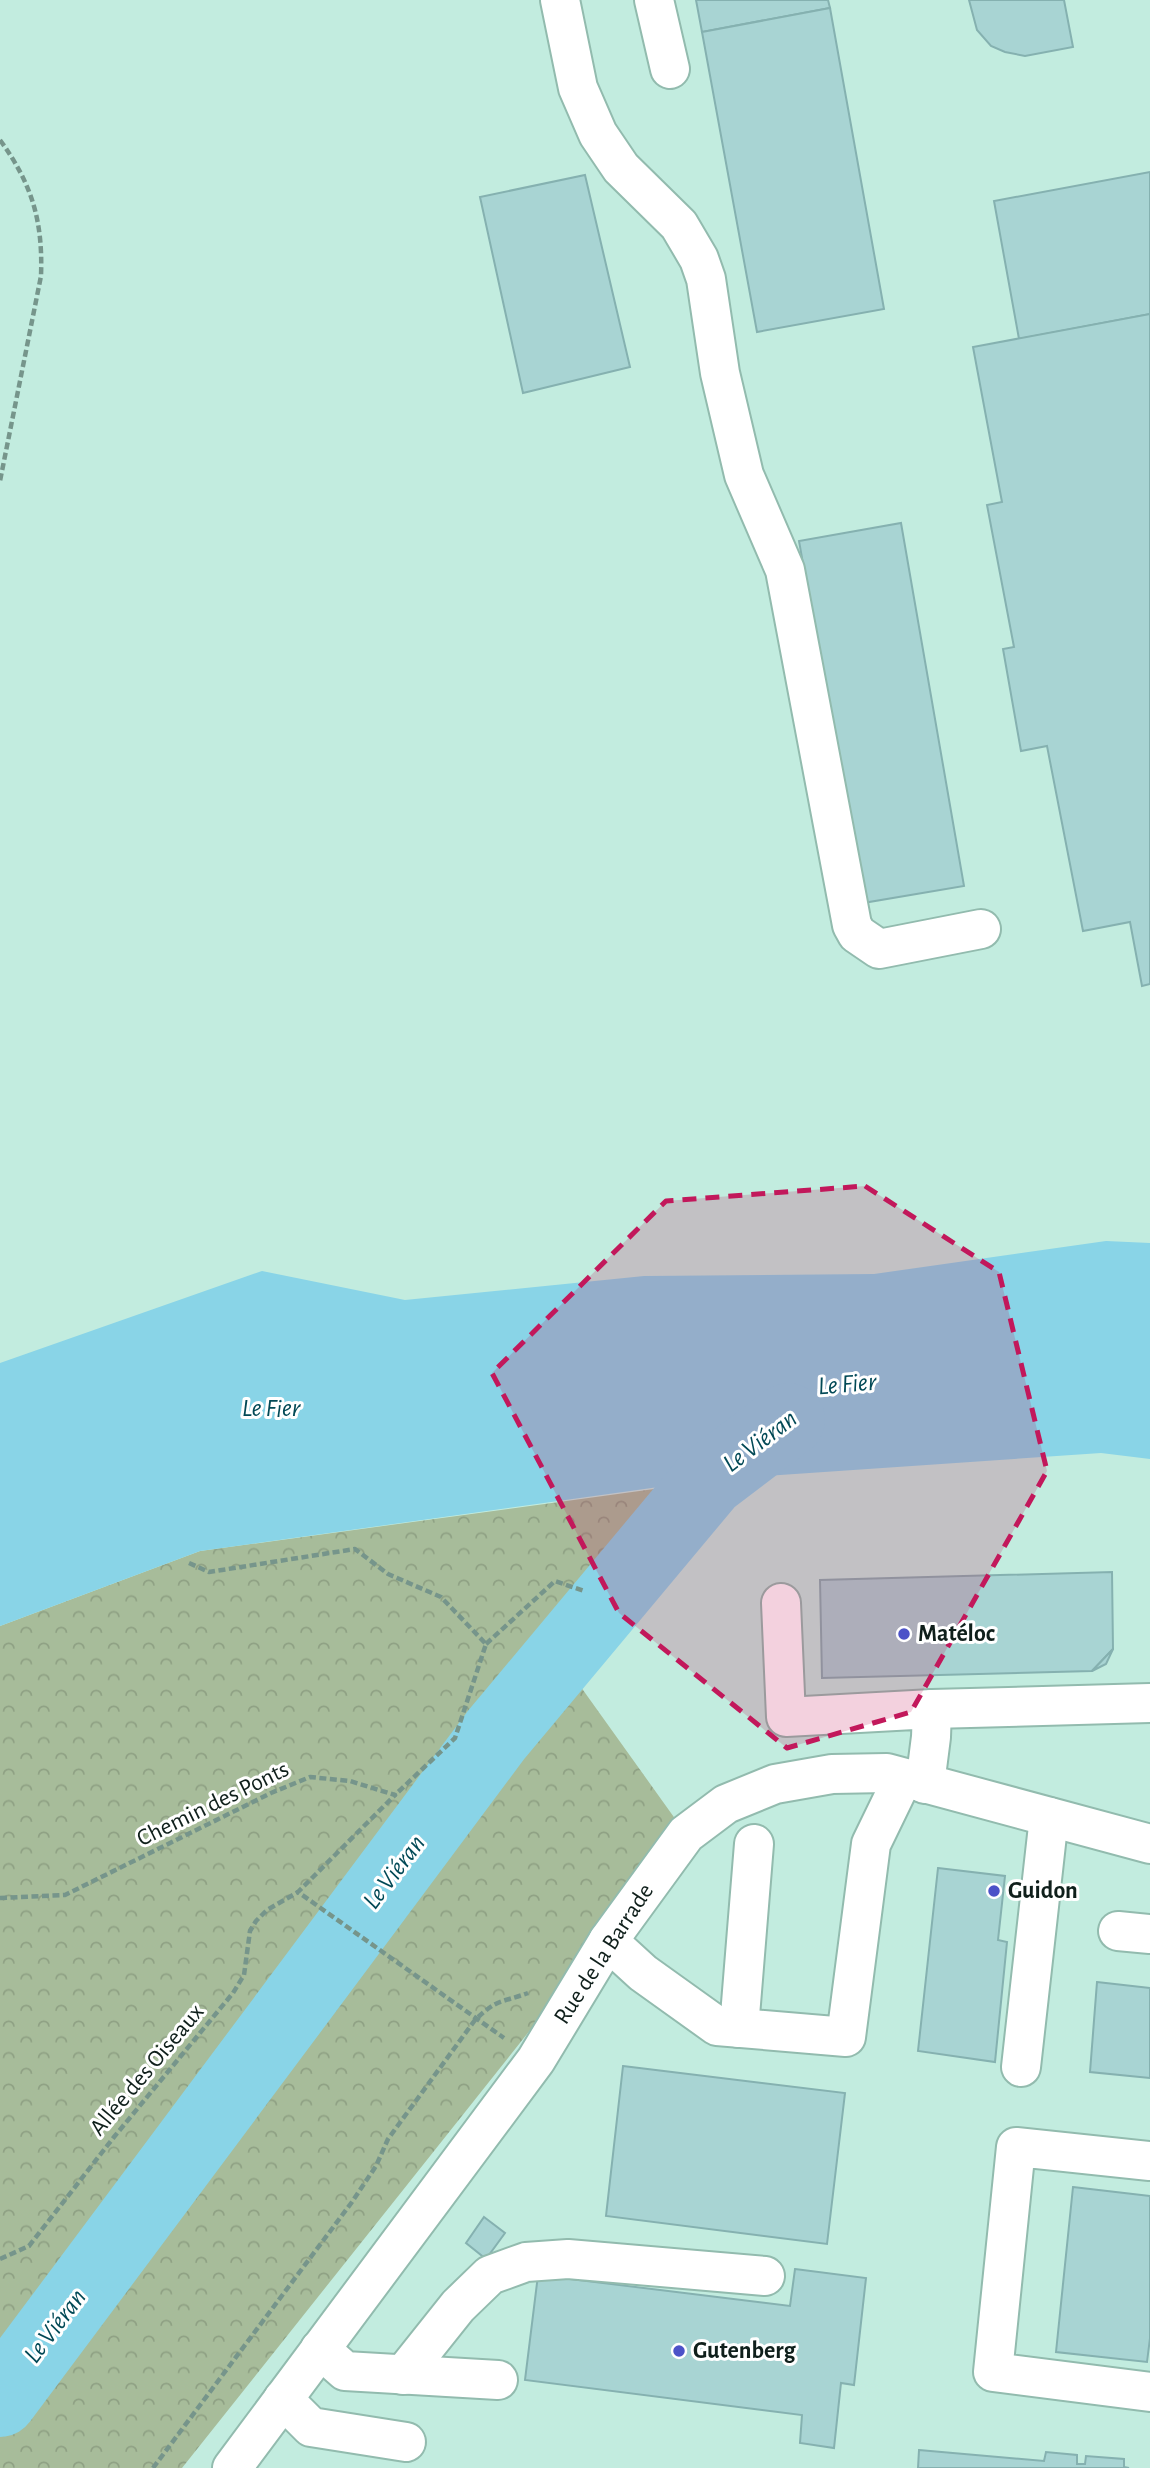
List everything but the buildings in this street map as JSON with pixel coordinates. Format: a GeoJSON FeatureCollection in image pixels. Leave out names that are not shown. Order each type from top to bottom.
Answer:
{"type":"FeatureCollection","features":[{"type":"Feature","properties":{"kind":"street"},"geometry":{"type":"LineString","coordinates":[[560,0],[578,88],[598,134],[621,168],[678,225],[699,259],[706,279],[720,373],[744,475],[785,570],[852,925],[858,934],[879,949],[981,929]]}},
{"type":"Feature","properties":{"kind":"street"},"geometry":{"type":"LineString","coordinates":[[654,0],[670,69]]}},
{"type":"Feature","properties":{"kind":"street"},"geometry":{"type":"LineString","coordinates":[[781,1603],[786,1717],[932,1709],[1150,1703]]}},
{"type":"Feature","properties":{"kind":"street"},"geometry":{"type":"LineString","coordinates":[[608,1941],[643,1973],[717,2026],[846,2037],[871,1844],[914,1781],[931,1737],[932,1709]]}},
{"type":"Feature","properties":{"kind":"street","name":"Rue de la Barrade"},"geometry":{"type":"LineString","coordinates":[[232,2468],[536,2060],[608,1941],[686,1834],[726,1804],[775,1784],[832,1774],[887,1773],[1150,1844]]}},
{"type":"Feature","properties":{"kind":"street"},"geometry":{"type":"LineString","coordinates":[[1021,2067],[1049,1817]]}},
{"type":"Feature","properties":{"kind":"street"},"geometry":{"type":"LineString","coordinates":[[739,2028],[754,1844]]}},
{"type":"Feature","properties":{"kind":"street"},"geometry":{"type":"LineString","coordinates":[[1150,2161],[1016,2147],[993,2372],[1150,2392]]}},
{"type":"Feature","properties":{"kind":"street"},"geometry":{"type":"LineString","coordinates":[[403,2375],[458,2306],[490,2275],[526,2262],[568,2259],[765,2276]]}},
{"type":"Feature","properties":{"kind":"street"},"geometry":{"type":"LineString","coordinates":[[320,2348],[345,2371],[498,2380]]}},
{"type":"Feature","properties":{"kind":"street"},"geometry":{"type":"LineString","coordinates":[[283,2399],[311,2427],[406,2442]]}},
{"type":"Feature","properties":{"kind":"path"},"geometry":{"type":"LineString","coordinates":[[0,139],[30,189],[42,246],[41,276],[0,481]]}},
{"type":"Feature","properties":{"kind":"path"},"geometry":{"type":"LineString","coordinates":[[189,1563],[208,1572],[355,1549],[388,1574],[441,1597],[486,1644]]}},
{"type":"Feature","properties":{"kind":"path"},"geometry":{"type":"LineString","coordinates":[[536,2060],[298,1892],[455,1738],[486,1644],[555,1581],[584,1591]]}},
{"type":"Feature","properties":{"kind":"path","name":"Chemin des Ponts"},"geometry":{"type":"LineString","coordinates":[[0,1898],[65,1895],[271,1793],[310,1777],[350,1781],[396,1795]]}},
{"type":"Feature","properties":{"kind":"path","name":"Allée des Oiseaux"},"geometry":{"type":"LineString","coordinates":[[0,2259],[29,2246],[114,2137],[233,1993],[244,1975],[250,1931],[256,1921],[267,1910],[298,1892]]}},
{"type":"Feature","properties":{"kind":"highlighted area"},"geometry":{"type":"Polygon","coordinates":[[[865,1186],[999,1272],[1047,1471],[911,1712],[787,1748],[619,1613],[492,1373],[666,1201],[865,1186]]]}},
{"type":"Feature","properties":{"kind":"green space"},"geometry":{"type":"Polygon","coordinates":[[[698,1483],[563,1662],[686,1834],[182,2468],[0,2468],[0,1626],[200,1551],[698,1483]]]}},
{"type":"Feature","properties":{"kind":"water","name":"Le Fier"},"geometry":{"type":"Polygon","coordinates":[[[1106,1241],[1150,1243],[1150,1459],[1101,1453],[709,1480],[200,1551],[0,1626],[0,1363],[262,1271],[405,1300],[644,1276],[874,1274],[1106,1241]]]}},
{"type":"Feature","properties":{"kind":"waterway","name":"Le Viéran"},"geometry":{"type":"LineString","coordinates":[[0,2400],[496,1735],[709,1480],[788,1420]]}},
{"type":"Feature","properties":{"kind":"place","name":"Matéloc"},"geometry":{"type":"Point","coordinates":[904,1634]}},
{"type":"Feature","properties":{"kind":"place","name":"Guidon"},"geometry":{"type":"Point","coordinates":[994,1891]}},
{"type":"Feature","properties":{"kind":"place","name":"Gutenberg"},"geometry":{"type":"Point","coordinates":[679,2351]}}]}
